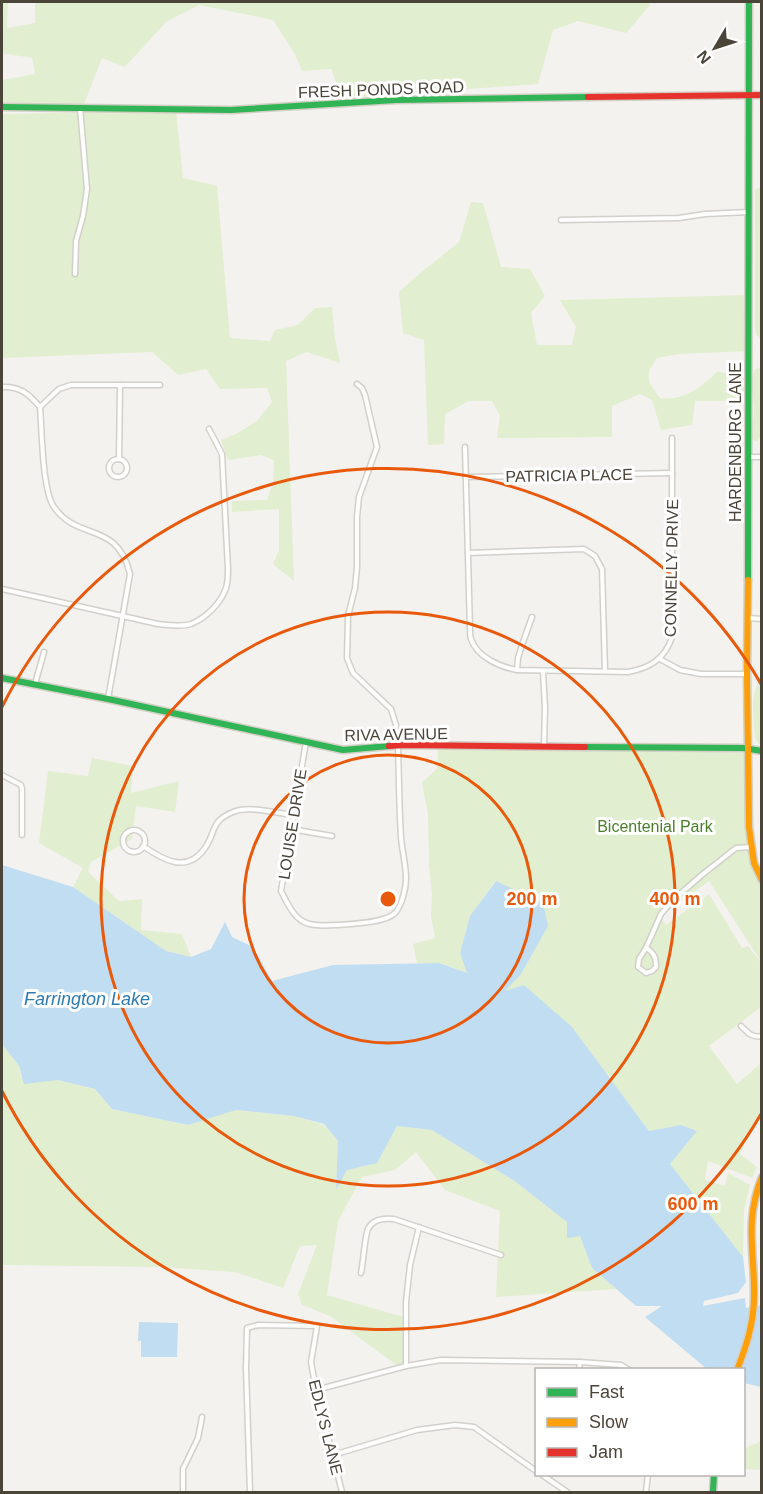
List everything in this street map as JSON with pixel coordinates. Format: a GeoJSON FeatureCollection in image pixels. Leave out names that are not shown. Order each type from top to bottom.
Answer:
{"type":"FeatureCollection","features":[{"type":"Feature","properties":{"kind":"street","name":"HARDENBURG LANE"},"geometry":{"type":"LineString","coordinates":[[749,2],[747,674],[749,828],[756,868],[762,880]]}},
{"type":"Feature","properties":{"kind":"street","name":"FRESH PONDS ROAD"},"geometry":{"type":"LineString","coordinates":[[2,107],[231,110],[396,100],[762,95]]}},
{"type":"Feature","properties":{"kind":"street"},"geometry":{"type":"LineString","coordinates":[[75,274],[76,241],[87,189],[80,108]]}},
{"type":"Feature","properties":{"kind":"street"},"geometry":{"type":"LineString","coordinates":[[561,220],[679,218],[749,212]]}},
{"type":"Feature","properties":{"kind":"street"},"geometry":{"type":"LineString","coordinates":[[40,407],[60,389],[71,385],[160,384]]}},
{"type":"Feature","properties":{"kind":"street","name":"LOUISE DRIVE"},"geometry":{"type":"LineString","coordinates":[[306,742],[281,891],[298,918],[317,926],[387,919],[396,912],[403,897],[406,879],[401,838],[396,725],[390,709],[353,673],[347,658],[348,616],[355,588],[357,567],[359,497],[376,447],[365,395],[357,384]]}},
{"type":"Feature","properties":{"kind":"street"},"geometry":{"type":"LineString","coordinates":[[119,459],[120,385]]}},
{"type":"Feature","properties":{"kind":"street"},"geometry":{"type":"LineString","coordinates":[[2,387],[8,386],[21,390],[30,395],[40,407],[46,487],[52,505],[64,520],[107,537],[121,551],[127,563],[130,574],[108,699]]}},
{"type":"Feature","properties":{"kind":"street"},"geometry":{"type":"LineString","coordinates":[[2,590],[158,624],[190,624],[210,612],[227,586],[228,569],[222,454],[209,429]]}},
{"type":"Feature","properties":{"kind":"street","name":"CONNELLY DRIVE"},"geometry":{"type":"LineString","coordinates":[[465,447],[471,640],[478,650],[495,663],[517,670],[628,672],[640,670],[660,658],[669,647],[672,637],[672,438]]}},
{"type":"Feature","properties":{"kind":"street"},"geometry":{"type":"LineString","coordinates":[[749,457],[762,457]]}},
{"type":"Feature","properties":{"kind":"street"},"geometry":{"type":"LineString","coordinates":[[119,459],[125,463],[126,469],[121,476],[115,476],[110,471],[109,465],[119,459]]}},
{"type":"Feature","properties":{"kind":"street","name":"PATRICIA PLACE"},"geometry":{"type":"LineString","coordinates":[[466,477],[672,473]]}},
{"type":"Feature","properties":{"kind":"street"},"geometry":{"type":"LineString","coordinates":[[468,553],[584,549],[595,556],[602,569],[605,671]]}},
{"type":"Feature","properties":{"kind":"street"},"geometry":{"type":"LineString","coordinates":[[517,670],[518,658],[532,617]]}},
{"type":"Feature","properties":{"kind":"street"},"geometry":{"type":"LineString","coordinates":[[748,618],[762,619]]}},
{"type":"Feature","properties":{"kind":"street"},"geometry":{"type":"LineString","coordinates":[[35,684],[44,652]]}},
{"type":"Feature","properties":{"kind":"street"},"geometry":{"type":"LineString","coordinates":[[660,658],[680,670],[701,674],[747,674]]}},
{"type":"Feature","properties":{"kind":"street"},"geometry":{"type":"LineString","coordinates":[[543,671],[544,747]]}},
{"type":"Feature","properties":{"kind":"street","name":"RIVA AVENUE"},"geometry":{"type":"LineString","coordinates":[[2,678],[343,750],[396,746],[749,749],[762,751]]}},
{"type":"Feature","properties":{"kind":"street"},"geometry":{"type":"LineString","coordinates":[[2,775],[21,785],[22,835]]}},
{"type":"Feature","properties":{"kind":"street"},"geometry":{"type":"LineString","coordinates":[[143,846],[162,859],[180,862],[198,856],[206,847],[214,825],[234,811],[248,809],[293,815]]}},
{"type":"Feature","properties":{"kind":"street"},"geometry":{"type":"LineString","coordinates":[[291,829],[332,836]]}},
{"type":"Feature","properties":{"kind":"street"},"geometry":{"type":"LineString","coordinates":[[133,830],[140,832],[144,837],[143,846],[138,851],[128,850],[124,845],[125,835],[133,830]]}},
{"type":"Feature","properties":{"kind":"street"},"geometry":{"type":"LineString","coordinates":[[646,948],[651,950],[656,959],[656,967],[646,973],[639,967],[639,959],[661,914],[673,900],[736,848],[751,847]]}},
{"type":"Feature","properties":{"kind":"street"},"geometry":{"type":"LineString","coordinates":[[741,1026],[750,1035],[762,1036]]}},
{"type":"Feature","properties":{"kind":"street"},"geometry":{"type":"LineString","coordinates":[[738,1368],[748,1341],[753,1315],[751,1234],[755,1196],[762,1177]]}},
{"type":"Feature","properties":{"kind":"street"},"geometry":{"type":"LineString","coordinates":[[361,1274],[368,1229],[382,1218],[394,1219],[501,1255]]}},
{"type":"Feature","properties":{"kind":"street"},"geometry":{"type":"LineString","coordinates":[[406,1366],[406,1302],[410,1265],[419,1227]]}},
{"type":"Feature","properties":{"kind":"street","name":"EDLYS LANE"},"geometry":{"type":"LineString","coordinates":[[250,1492],[247,1328],[258,1325],[317,1326],[311,1362],[342,1492]]}},
{"type":"Feature","properties":{"kind":"street"},"geometry":{"type":"LineString","coordinates":[[316,1390],[406,1366],[441,1360],[580,1362],[621,1365],[626,1368]]}},
{"type":"Feature","properties":{"kind":"street"},"geometry":{"type":"LineString","coordinates":[[579,1368],[580,1362]]}},
{"type":"Feature","properties":{"kind":"street"},"geometry":{"type":"LineString","coordinates":[[183,1492],[183,1469],[198,1438],[202,1417]]}},
{"type":"Feature","properties":{"kind":"street"},"geometry":{"type":"LineString","coordinates":[[333,1455],[417,1430],[455,1425],[474,1427],[535,1470]]}},
{"type":"Feature","properties":{"kind":"street"},"geometry":{"type":"LineString","coordinates":[[544,1476],[567,1492]]}},
{"type":"Feature","properties":{"kind":"street"},"geometry":{"type":"LineString","coordinates":[[551,1481],[554,1476]]}},
{"type":"Feature","properties":{"kind":"street"},"geometry":{"type":"LineString","coordinates":[[646,1492],[648,1476]]}},
{"type":"Feature","properties":{"kind":"street"},"geometry":{"type":"LineString","coordinates":[[713,1492],[714,1476]]}},
{"type":"Feature","properties":{"kind":"green space"},"geometry":{"type":"Polygon","coordinates":[[[2,2],[8,2],[7,28],[35,23],[35,2],[648,2],[650,5],[626,33],[578,21],[553,30],[538,84],[342,98],[331,69],[302,71],[295,54],[273,20],[199,5],[166,22],[125,67],[102,58],[84,104],[2,108],[2,80],[35,74],[32,58],[2,53],[2,2]]]}},
{"type":"Feature","properties":{"kind":"green space"},"geometry":{"type":"Polygon","coordinates":[[[176,111],[183,178],[217,186],[230,338],[270,341],[275,330],[298,325],[315,308],[332,307],[340,363],[307,352],[286,361],[294,581],[273,564],[279,550],[279,509],[232,512],[232,501],[267,500],[273,483],[274,460],[261,455],[228,460],[221,440],[257,421],[272,402],[267,388],[220,389],[206,369],[178,375],[152,352],[2,358],[2,114],[176,111]]]}},
{"type":"Feature","properties":{"kind":"green space"},"geometry":{"type":"Polygon","coordinates":[[[762,187],[761,340],[755,330],[755,190],[762,187]]]}},
{"type":"Feature","properties":{"kind":"green space"},"geometry":{"type":"Polygon","coordinates":[[[471,202],[483,203],[501,267],[530,269],[545,296],[531,313],[537,345],[572,345],[576,327],[560,300],[749,295],[749,351],[679,354],[657,358],[650,369],[649,378],[660,398],[669,398],[691,392],[717,372],[749,375],[749,401],[695,401],[692,425],[661,430],[652,400],[640,394],[612,406],[612,437],[497,438],[500,416],[492,401],[469,401],[445,414],[444,444],[428,445],[424,340],[403,333],[399,292],[459,242],[471,202]]]}},
{"type":"Feature","properties":{"kind":"green space"},"geometry":{"type":"Polygon","coordinates":[[[762,368],[762,436],[756,442],[752,435],[753,379],[755,369],[762,368]]]}},
{"type":"Feature","properties":{"kind":"green space"},"geometry":{"type":"Polygon","coordinates":[[[761,678],[761,746],[755,737],[753,707],[755,692],[761,678]]]}},
{"type":"Feature","properties":{"kind":"green space","name":"Bicentenial Park"},"geometry":{"type":"Polygon","coordinates":[[[544,745],[743,753],[751,862],[761,882],[761,1007],[709,1046],[737,1084],[761,1063],[761,1112],[740,1154],[757,1167],[752,1178],[708,1161],[705,1180],[725,1186],[728,1173],[750,1185],[744,1211],[743,1257],[670,1164],[696,1131],[681,1125],[649,1131],[572,1027],[504,992],[495,881],[470,917],[460,953],[468,973],[439,963],[417,963],[413,944],[435,938],[431,916],[428,815],[422,782],[437,769],[438,749],[544,745]],[[709,881],[660,917],[666,925],[709,894],[742,948],[748,946],[760,960],[709,881]]]}},
{"type":"Feature","properties":{"kind":"green space"},"geometry":{"type":"Polygon","coordinates":[[[92,758],[133,766],[131,793],[179,781],[175,812],[136,806],[132,839],[91,862],[88,872],[119,901],[142,899],[141,930],[182,934],[191,957],[166,951],[73,887],[83,868],[39,843],[48,771],[88,776],[92,758]]]}},
{"type":"Feature","properties":{"kind":"green space"},"geometry":{"type":"Polygon","coordinates":[[[2,1044],[19,1066],[21,1077],[58,1080],[95,1089],[112,1109],[188,1125],[235,1110],[294,1116],[324,1125],[338,1141],[336,1188],[346,1170],[377,1162],[397,1126],[432,1130],[516,1182],[567,1222],[580,1236],[592,1268],[616,1289],[496,1297],[500,1211],[445,1190],[416,1152],[395,1170],[362,1177],[338,1221],[327,1295],[407,1318],[406,1365],[399,1367],[330,1316],[302,1305],[298,1294],[317,1245],[300,1246],[283,1288],[235,1272],[159,1267],[2,1265],[2,1044]]]}},
{"type":"Feature","properties":{"kind":"green space"},"geometry":{"type":"Polygon","coordinates":[[[761,1441],[761,1470],[745,1469],[745,1449],[761,1441]]]}},
{"type":"Feature","properties":{"kind":"water","name":"Farrington Lake"},"geometry":{"type":"Polygon","coordinates":[[[2,865],[73,887],[166,951],[191,957],[211,949],[225,922],[232,937],[253,947],[272,981],[333,965],[439,963],[467,973],[460,953],[470,916],[496,881],[543,903],[548,926],[521,974],[505,991],[524,985],[572,1027],[649,1131],[681,1125],[697,1131],[670,1164],[743,1257],[746,1282],[738,1293],[704,1301],[703,1306],[745,1298],[746,1308],[759,1306],[761,1302],[761,1387],[745,1383],[745,1368],[706,1368],[645,1317],[662,1306],[636,1306],[592,1268],[580,1236],[567,1238],[567,1222],[516,1182],[432,1130],[397,1126],[377,1163],[347,1170],[336,1189],[338,1141],[324,1124],[294,1116],[236,1110],[188,1125],[112,1109],[95,1089],[58,1080],[24,1084],[19,1066],[2,1044],[2,865]]]}},
{"type":"Feature","properties":{"kind":"water"},"geometry":{"type":"Polygon","coordinates":[[[139,1322],[178,1323],[177,1357],[141,1357],[141,1341],[138,1341],[139,1322]]]}},
{"type":"Feature","properties":{"kind":"traffic: fast"},"geometry":{"type":"LineString","coordinates":[[748,580],[749,2]]}},
{"type":"Feature","properties":{"kind":"traffic: fast"},"geometry":{"type":"LineString","coordinates":[[2,107],[231,110],[396,100],[588,97]]}},
{"type":"Feature","properties":{"kind":"traffic: fast"},"geometry":{"type":"LineString","coordinates":[[2,678],[343,750],[389,746]]}},
{"type":"Feature","properties":{"kind":"traffic: fast"},"geometry":{"type":"LineString","coordinates":[[585,747],[743,748],[762,751]]}},
{"type":"Feature","properties":{"kind":"traffic: fast"},"geometry":{"type":"LineString","coordinates":[[713,1492],[714,1476]]}},
{"type":"Feature","properties":{"kind":"traffic: slow"},"geometry":{"type":"LineString","coordinates":[[748,580],[749,827],[754,863],[762,880]]}},
{"type":"Feature","properties":{"kind":"traffic: slow"},"geometry":{"type":"LineString","coordinates":[[738,1368],[753,1316],[752,1223],[753,1208],[762,1177]]}},
{"type":"Feature","properties":{"kind":"traffic: jam"},"geometry":{"type":"LineString","coordinates":[[588,97],[762,95]]}},
{"type":"Feature","properties":{"kind":"traffic: jam"},"geometry":{"type":"LineString","coordinates":[[389,746],[585,747]]}}]}
